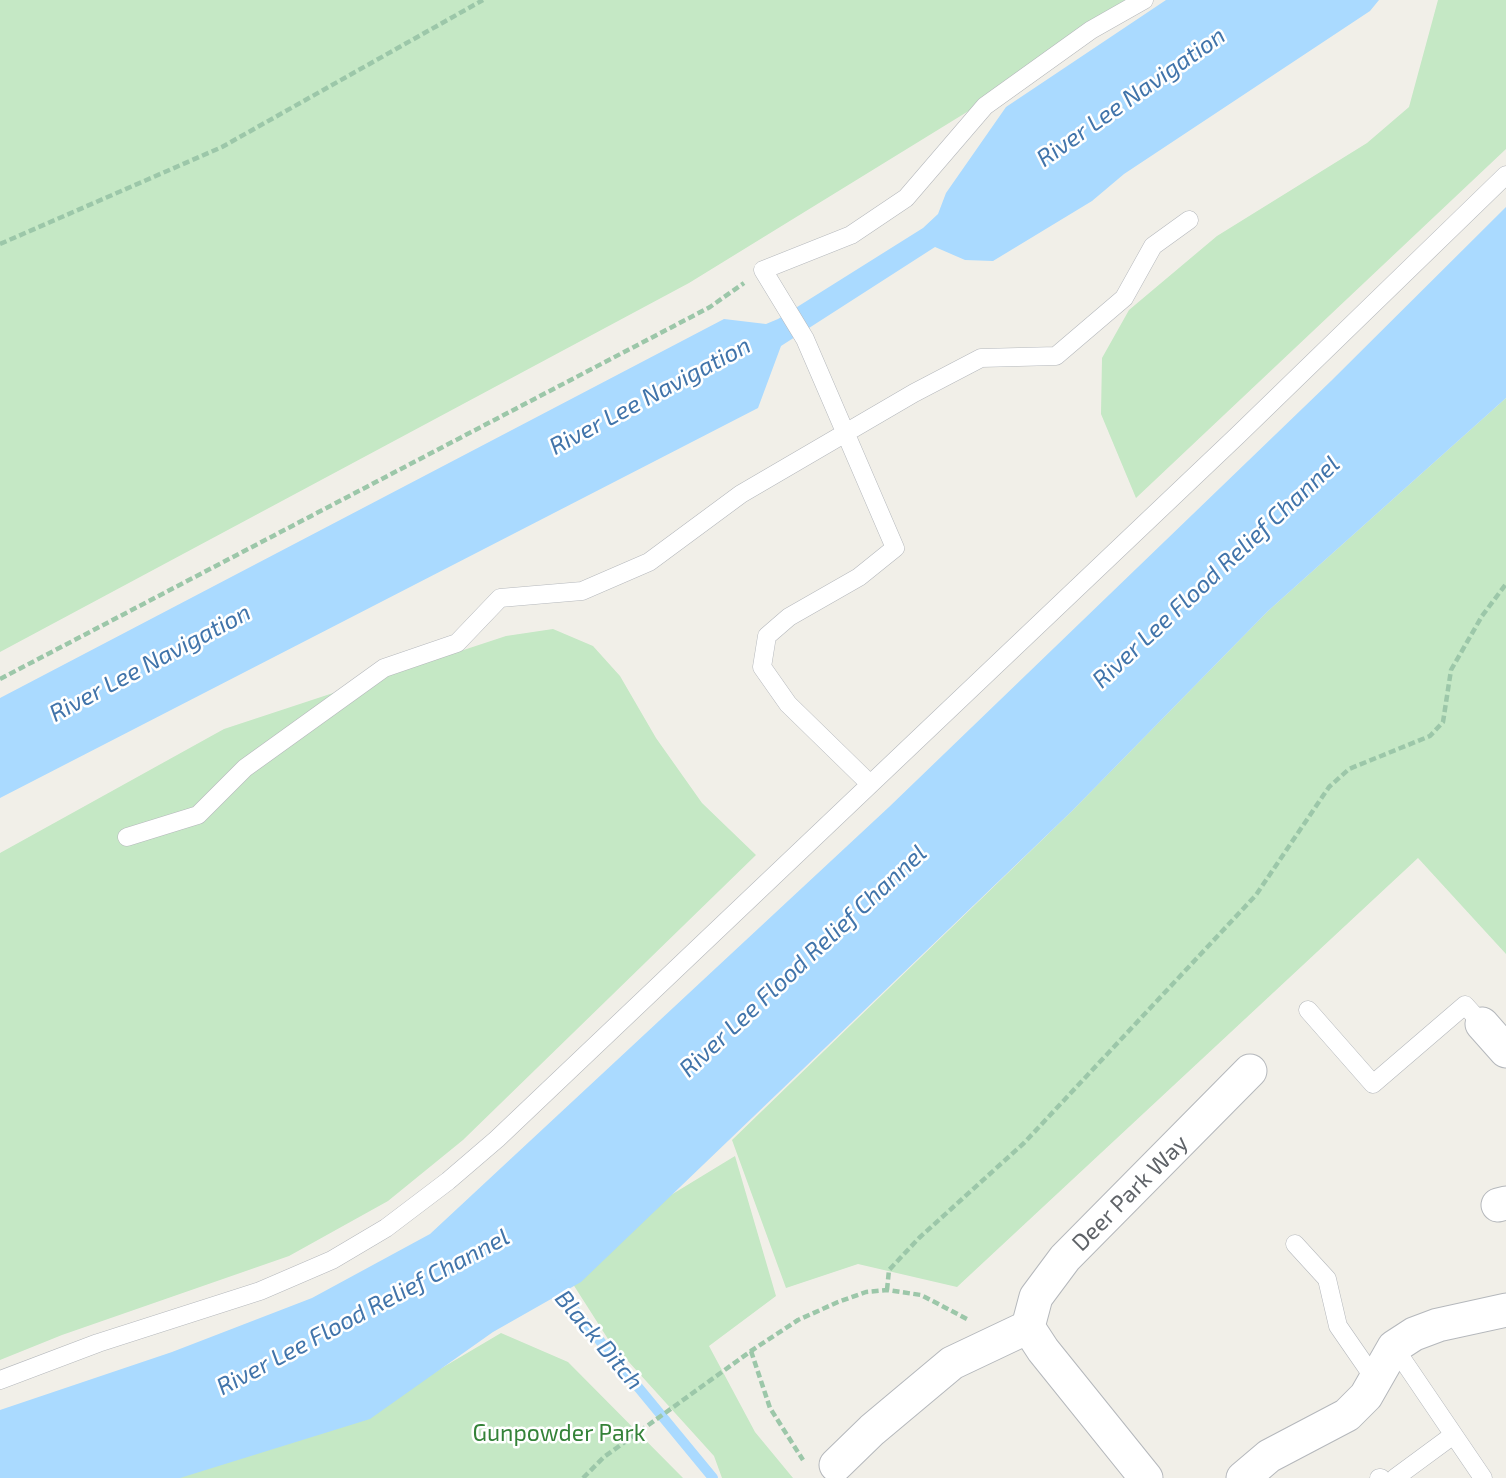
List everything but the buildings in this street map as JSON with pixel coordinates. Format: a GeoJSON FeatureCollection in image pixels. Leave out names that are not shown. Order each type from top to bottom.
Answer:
{"type":"FeatureCollection","features":[{"type":"Feature","properties":{"kind":"street"},"geometry":{"type":"LineString","coordinates":[[1482,1024],[1506,1051]]}},
{"type":"Feature","properties":{"kind":"street","name":"Deer Park Way"},"geometry":{"type":"LineString","coordinates":[[1028,1327],[1036,1297],[1065,1258],[1250,1071]]}},
{"type":"Feature","properties":{"kind":"street"},"geometry":{"type":"LineString","coordinates":[[1243,1478],[1269,1456],[1347,1415],[1376,1381],[1394,1347],[1414,1334],[1438,1325],[1506,1310]]}},
{"type":"Feature","properties":{"kind":"street"},"geometry":{"type":"LineString","coordinates":[[822,1466],[933,1378],[985,1345],[1028,1327],[1146,1478]]}},
{"type":"Feature","properties":{"kind":"lane"},"geometry":{"type":"LineString","coordinates":[[870,784],[788,704],[762,667],[767,636],[789,617],[859,577],[895,548],[805,340],[766,276],[851,236],[906,198],[985,106],[1091,30],[1144,0]]}},
{"type":"Feature","properties":{"kind":"lane"},"geometry":{"type":"LineString","coordinates":[[0,1380],[97,1343],[260,1291],[332,1260],[386,1228],[497,1139],[1228,444],[1506,175]]}},
{"type":"Feature","properties":{"kind":"lane"},"geometry":{"type":"LineString","coordinates":[[127,837],[198,815],[245,768],[384,668],[457,643],[500,598],[582,591],[649,562],[741,494],[981,358],[1056,356],[1124,298],[1153,246],[1188,220]]}},
{"type":"Feature","properties":{"kind":"lane"},"geometry":{"type":"LineString","coordinates":[[1308,1010],[1373,1084],[1465,1005],[1482,1024]]}},
{"type":"Feature","properties":{"kind":"lane"},"geometry":{"type":"LineString","coordinates":[[1295,1244],[1327,1279],[1338,1326],[1376,1381]]}},
{"type":"Feature","properties":{"kind":"lane"},"geometry":{"type":"LineString","coordinates":[[1394,1347],[1483,1478]]}},
{"type":"Feature","properties":{"kind":"lane"},"geometry":{"type":"LineString","coordinates":[[1395,1478],[1452,1436]]}},
{"type":"Feature","properties":{"kind":"path"},"geometry":{"type":"LineString","coordinates":[[0,244],[222,147],[483,0]]}},
{"type":"Feature","properties":{"kind":"path"},"geometry":{"type":"LineString","coordinates":[[0,679],[766,276]]}},
{"type":"Feature","properties":{"kind":"path"},"geometry":{"type":"LineString","coordinates":[[887,1290],[889,1269],[919,1238],[1024,1143],[1256,895],[1329,787],[1349,769],[1430,736],[1443,722],[1451,670],[1482,616],[1506,584]]}},
{"type":"Feature","properties":{"kind":"path"},"geometry":{"type":"LineString","coordinates":[[583,1478],[604,1457],[751,1351],[798,1321],[838,1301],[866,1292],[887,1290],[921,1295],[971,1321],[985,1345]]}},
{"type":"Feature","properties":{"kind":"path"},"geometry":{"type":"LineString","coordinates":[[751,1351],[770,1408],[822,1466]]}},
{"type":"Feature","properties":{"kind":"green space"},"geometry":{"type":"Polygon","coordinates":[[[0,0],[1149,0],[689,283],[0,652],[0,0]]]}},
{"type":"Feature","properties":{"kind":"green space"},"geometry":{"type":"Polygon","coordinates":[[[1438,0],[1506,0],[1506,149],[1136,498],[1101,414],[1102,358],[1129,310],[1217,236],[1367,143],[1409,107],[1438,0]]]}},
{"type":"Feature","properties":{"kind":"green space"},"geometry":{"type":"Polygon","coordinates":[[[1506,398],[1506,954],[1418,858],[957,1287],[858,1264],[786,1288],[732,1140],[1072,811],[1268,611],[1506,398]]]}},
{"type":"Feature","properties":{"kind":"green space"},"geometry":{"type":"Polygon","coordinates":[[[553,629],[593,646],[620,676],[656,738],[702,803],[756,855],[463,1140],[388,1201],[289,1256],[62,1335],[0,1360],[0,853],[224,729],[506,636],[553,629]]]}},
{"type":"Feature","properties":{"kind":"green space"},"geometry":{"type":"Polygon","coordinates":[[[735,1156],[776,1296],[709,1346],[755,1432],[793,1478],[722,1478],[714,1456],[608,1339],[564,1270],[620,1226],[735,1156]]]}},
{"type":"Feature","properties":{"kind":"green space","name":"Gunpowder Park"},"geometry":{"type":"Polygon","coordinates":[[[501,1333],[568,1362],[683,1478],[160,1478],[369,1411],[501,1333]]]}},
{"type":"Feature","properties":{"kind":"water","name":"River Lee Navigation"},"geometry":{"type":"Polygon","coordinates":[[[1166,0],[1379,0],[1370,11],[1124,174],[1092,201],[993,261],[965,260],[935,247],[781,346],[758,408],[0,798],[0,698],[724,319],[766,324],[778,319],[923,228],[938,214],[946,193],[1006,107],[1166,0]]]}},
{"type":"Feature","properties":{"kind":"water","name":"River Lee Flood Relief Channel"},"geometry":{"type":"Polygon","coordinates":[[[1506,207],[1506,398],[1268,611],[1072,811],[581,1282],[493,1332],[370,1419],[180,1478],[0,1478],[0,1410],[172,1352],[312,1298],[430,1234],[889,807],[1331,381],[1506,207]]]}},
{"type":"Feature","properties":{"kind":"waterway","name":"Black Ditch"},"geometry":{"type":"LineString","coordinates":[[553,1284],[713,1478]]}}]}
